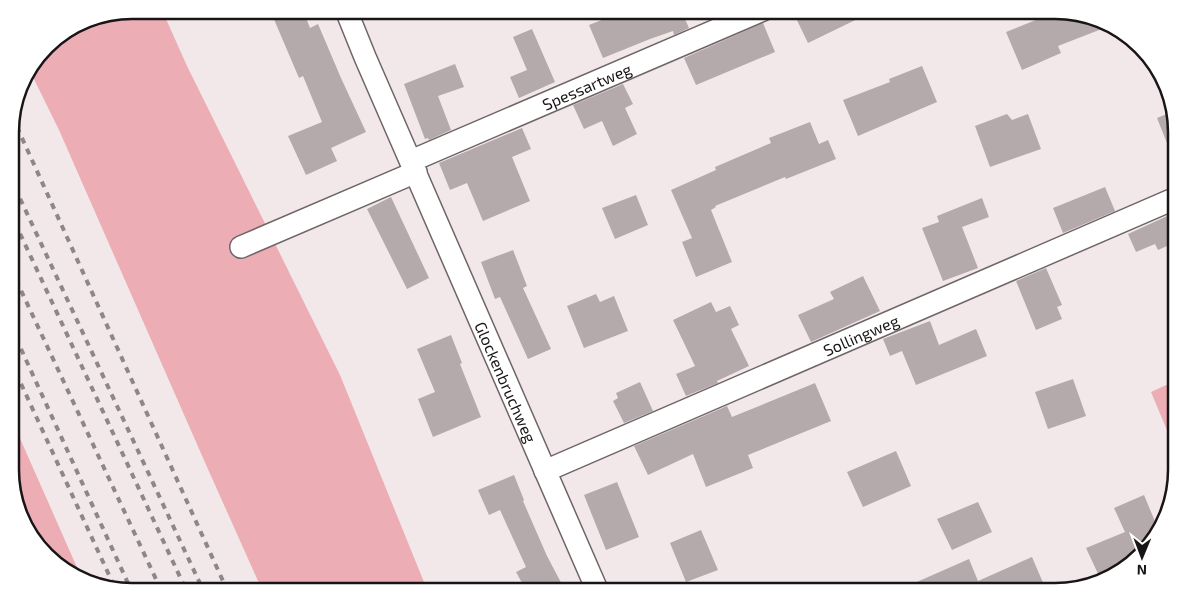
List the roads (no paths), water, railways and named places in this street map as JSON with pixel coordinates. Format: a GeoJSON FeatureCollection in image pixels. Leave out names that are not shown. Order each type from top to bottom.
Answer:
{"type":"FeatureCollection","features":[{"type":"Feature","properties":{"kind":"street","name":"Glockenbruchweg"},"geometry":{"type":"LineString","coordinates":[[350,19],[594,583]]}},
{"type":"Feature","properties":{"kind":"street","name":"Spessartweg"},"geometry":{"type":"LineString","coordinates":[[413,167],[743,19]]}},
{"type":"Feature","properties":{"kind":"street"},"geometry":{"type":"LineString","coordinates":[[241,247],[413,167]]}},
{"type":"Feature","properties":{"kind":"street","name":"Sollingweg"},"geometry":{"type":"LineString","coordinates":[[545,471],[1168,201]]}},
{"type":"Feature","properties":{"kind":"railway"},"geometry":{"type":"LineString","coordinates":[[19,131],[224,583]]}},
{"type":"Feature","properties":{"kind":"railway"},"geometry":{"type":"LineString","coordinates":[[19,196],[200,583]]}},
{"type":"Feature","properties":{"kind":"railway"},"geometry":{"type":"LineString","coordinates":[[19,231],[183,583]]}},
{"type":"Feature","properties":{"kind":"railway"},"geometry":{"type":"LineString","coordinates":[[19,286],[158,583]]}},
{"type":"Feature","properties":{"kind":"railway"},"geometry":{"type":"LineString","coordinates":[[19,345],[128,583]]}},
{"type":"Feature","properties":{"kind":"railway"},"geometry":{"type":"LineString","coordinates":[[19,379],[112,581]]}}]}
